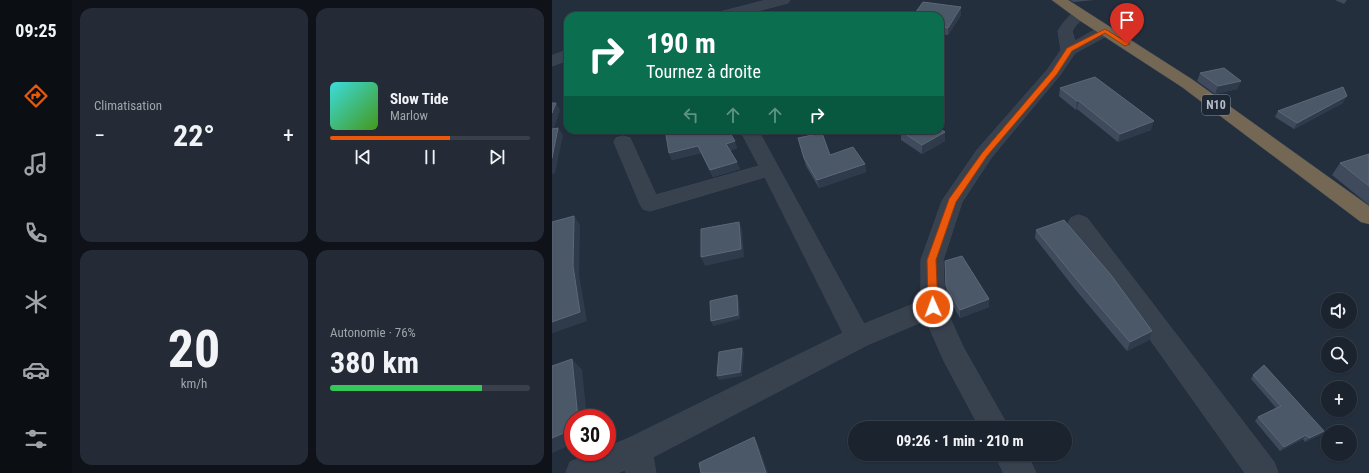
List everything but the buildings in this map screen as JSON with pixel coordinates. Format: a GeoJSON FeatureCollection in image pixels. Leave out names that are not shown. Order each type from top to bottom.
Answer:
{"type":"FeatureCollection","features":[{"type":"Feature","properties":{"kind":"highway","name":"N10"},"geometry":{"type":"LineString","coordinates":[[1059,0],[1080,15],[1160,65],[1254,131],[1369,217]]}},
{"type":"Feature","properties":{"kind":"street"},"geometry":{"type":"LineString","coordinates":[[737,12],[783,0]]}},
{"type":"Feature","properties":{"kind":"street"},"geometry":{"type":"LineString","coordinates":[[1069,50],[1065,31],[1071,22],[1080,15]]}},
{"type":"Feature","properties":{"kind":"street"},"geometry":{"type":"LineString","coordinates":[[991,421],[953,353],[933,307],[932,260],[952,201],[984,154],[1054,72],[1069,50],[1105,31]]}},
{"type":"Feature","properties":{"kind":"street"},"geometry":{"type":"LineString","coordinates":[[552,60],[564,56]]}},
{"type":"Feature","properties":{"kind":"street"},"geometry":{"type":"LineString","coordinates":[[751,134],[858,337]]}},
{"type":"Feature","properties":{"kind":"street"},"geometry":{"type":"LineString","coordinates":[[623,142],[650,204],[770,169]]}},
{"type":"Feature","properties":{"kind":"street"},"geometry":{"type":"LineString","coordinates":[[1078,223],[1263,473]]}},
{"type":"Feature","properties":{"kind":"street"},"geometry":{"type":"LineString","coordinates":[[581,473],[639,461],[858,337],[933,307]]}},
{"type":"Feature","properties":{"kind":"street"},"geometry":{"type":"LineString","coordinates":[[1014,461],[1021,473]]}},
{"type":"Feature","properties":{"kind":"route"},"geometry":{"type":"LineString","coordinates":[[933,307],[932,260],[952,201],[984,154],[1054,72],[1069,50],[1089,41],[1105,31],[1127,44]]}}]}
